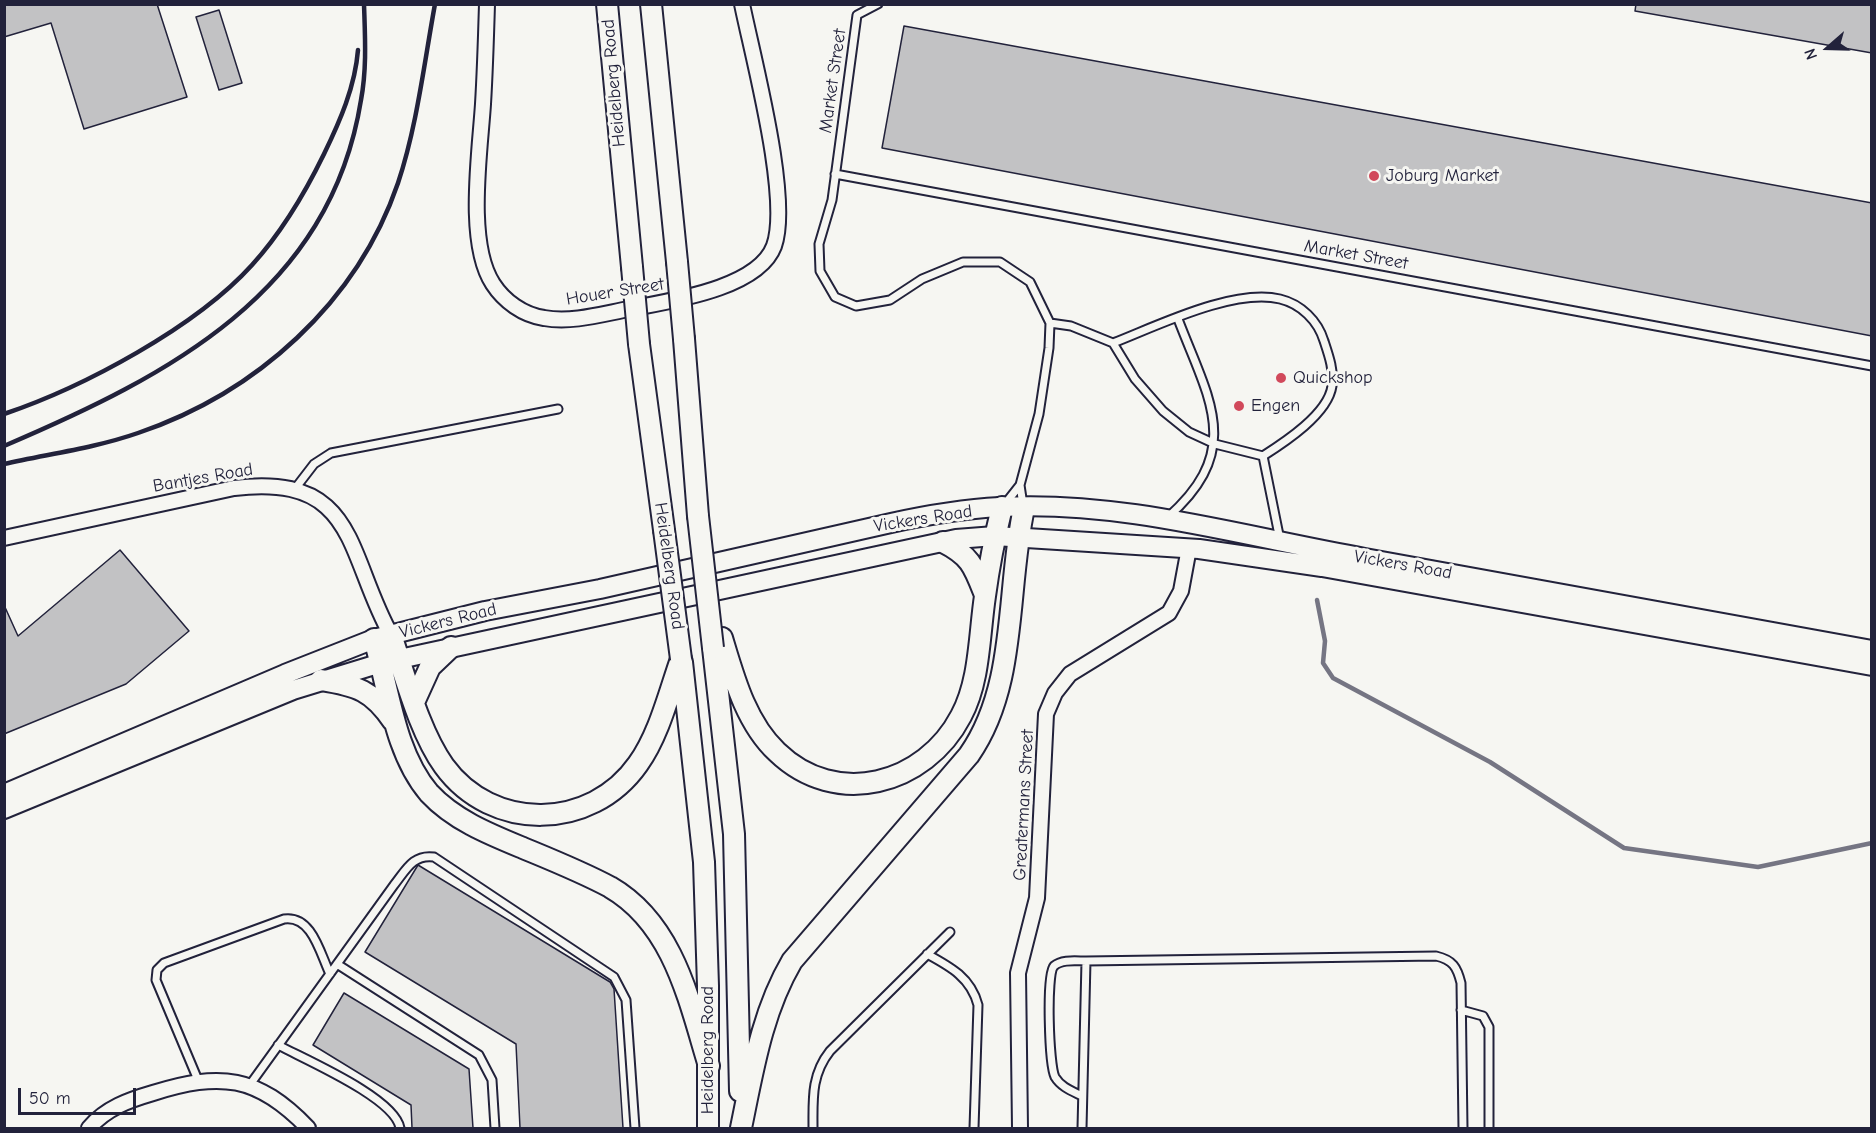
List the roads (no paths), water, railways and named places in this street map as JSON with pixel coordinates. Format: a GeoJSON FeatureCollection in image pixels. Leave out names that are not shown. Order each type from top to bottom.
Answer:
{"type":"FeatureCollection","features":[{"type":"Feature","properties":{"kind":"main road"},"geometry":{"type":"LineString","coordinates":[[597,4],[615,81]]}},
{"type":"Feature","properties":{"kind":"main road","name":"Heidelberg Road"},"geometry":{"type":"LineString","coordinates":[[607,4],[639,344],[681,659],[704,862],[708,1128]]}},
{"type":"Feature","properties":{"kind":"main road","name":"Heidelberg Road"},"geometry":{"type":"LineString","coordinates":[[651,4],[677,262],[698,516],[717,643],[734,834],[741,1128]]}},
{"type":"Feature","properties":{"kind":"main road"},"geometry":{"type":"LineString","coordinates":[[717,643],[750,715],[776,752],[795,766],[816,776],[835,781],[879,782],[904,774],[924,762],[940,747],[957,723],[969,698],[995,536],[1002,507]]}},
{"type":"Feature","properties":{"kind":"main road","name":"Vickers Road"},"geometry":{"type":"LineString","coordinates":[[4,794],[285,674],[383,637],[486,611],[600,589],[891,523],[939,513],[1002,507],[1064,509],[1166,519],[1872,650]]}},
{"type":"Feature","properties":{"kind":"main road"},"geometry":{"type":"LineString","coordinates":[[741,1128],[768,1012],[779,983],[792,961],[969,756],[988,724],[996,704],[1002,671],[1017,538],[1024,508]]}},
{"type":"Feature","properties":{"kind":"main road","name":"Vickers Road"},"geometry":{"type":"LineString","coordinates":[[4,809],[321,680],[451,647],[943,542],[995,536],[1189,548],[1322,567],[1872,666]]}},
{"type":"Feature","properties":{"kind":"main road"},"geometry":{"type":"LineString","coordinates":[[943,542],[961,551],[971,561],[985,595]]}},
{"type":"Feature","properties":{"kind":"main road"},"geometry":{"type":"LineString","coordinates":[[383,637],[390,661],[398,729]]}},
{"type":"Feature","properties":{"kind":"main road"},"geometry":{"type":"LineString","coordinates":[[415,700],[430,667],[451,647]]}},
{"type":"Feature","properties":{"kind":"main road"},"geometry":{"type":"LineString","coordinates":[[390,661],[415,700],[442,764],[466,789],[501,810],[519,814],[557,815],[592,804],[610,793],[633,770],[655,730],[681,659]]}},
{"type":"Feature","properties":{"kind":"main road"},"geometry":{"type":"LineString","coordinates":[[321,680],[362,689],[381,704],[398,729],[415,773],[430,793],[447,809],[465,822],[611,888],[649,921],[666,945],[679,971],[708,1066]]}},
{"type":"Feature","properties":{"kind":"street","name":"Houer Street"},"geometry":{"type":"LineString","coordinates":[[487,4],[477,189],[478,231],[483,258],[492,283],[516,307],[544,318],[568,319],[698,296],[742,277],[762,264],[774,248],[779,228],[779,202],[742,4]]}},
{"type":"Feature","properties":{"kind":"street","name":"Bantjes Road"},"geometry":{"type":"LineString","coordinates":[[4,538],[234,488],[259,485],[294,490],[321,500],[335,513],[348,532],[376,608],[383,637]]}},
{"type":"Feature","properties":{"kind":"street","name":"Greatermans Street"},"geometry":{"type":"LineString","coordinates":[[1020,1128],[1018,974],[1037,898],[1046,714],[1054,693],[1070,674],[1169,613],[1181,591],[1189,548]]}},
{"type":"Feature","properties":{"kind":"street"},"geometry":{"type":"LineString","coordinates":[[90,1128],[111,1109],[126,1102],[198,1080],[212,1079],[249,1086],[279,1104],[308,1128]]}},
{"type":"Feature","properties":{"kind":"lane","name":"Market Street"},"geometry":{"type":"LineString","coordinates":[[878,4],[857,15],[832,200],[819,244],[820,271],[835,297],[856,306],[890,300],[922,279],[963,262],[1000,262],[1030,282],[1050,323]]}},
{"type":"Feature","properties":{"kind":"lane","name":"Market Street"},"geometry":{"type":"LineString","coordinates":[[835,174],[1872,366]]}},
{"type":"Feature","properties":{"kind":"lane"},"geometry":{"type":"LineString","coordinates":[[1002,507],[1020,485],[1039,414],[1050,323],[1071,326],[1113,343],[1135,379],[1163,411],[1189,432],[1215,444],[1263,456],[1295,435],[1321,408],[1332,388],[1332,363],[1322,333],[1306,311],[1280,299],[1245,298],[1113,343]]}},
{"type":"Feature","properties":{"kind":"lane"},"geometry":{"type":"LineString","coordinates":[[1166,519],[1197,488],[1215,444],[1215,424],[1207,394],[1178,319]]}},
{"type":"Feature","properties":{"kind":"lane"},"geometry":{"type":"LineString","coordinates":[[294,490],[314,464],[332,453],[558,409]]}},
{"type":"Feature","properties":{"kind":"lane"},"geometry":{"type":"LineString","coordinates":[[1263,456],[1281,541]]}},
{"type":"Feature","properties":{"kind":"lane"},"geometry":{"type":"LineString","coordinates":[[1020,485],[1024,508]]}},
{"type":"Feature","properties":{"kind":"lane"},"geometry":{"type":"LineString","coordinates":[[249,1086],[416,857],[434,857],[614,977],[626,1000],[635,1128]]}},
{"type":"Feature","properties":{"kind":"lane"},"geometry":{"type":"LineString","coordinates":[[198,1080],[156,980],[157,970],[164,963],[295,917],[305,923],[312,934],[330,974]]}},
{"type":"Feature","properties":{"kind":"lane"},"geometry":{"type":"LineString","coordinates":[[813,1128],[813,1091],[819,1065],[830,1051],[950,932]]}},
{"type":"Feature","properties":{"kind":"lane"},"geometry":{"type":"LineString","coordinates":[[927,954],[951,968],[974,991],[978,1005],[974,1128]]}},
{"type":"Feature","properties":{"kind":"lane"},"geometry":{"type":"LineString","coordinates":[[1082,1096],[1062,1085],[1052,1068],[1049,986],[1050,972],[1055,965],[1086,961],[1436,956],[1447,959],[1457,968],[1461,983],[1463,1128]]}},
{"type":"Feature","properties":{"kind":"lane"},"geometry":{"type":"LineString","coordinates":[[1082,1128],[1086,961]]}},
{"type":"Feature","properties":{"kind":"lane"},"geometry":{"type":"LineString","coordinates":[[337,964],[479,1055],[492,1080],[495,1128]]}},
{"type":"Feature","properties":{"kind":"lane"},"geometry":{"type":"LineString","coordinates":[[1461,1010],[1483,1016],[1489,1027],[1489,1128]]}},
{"type":"Feature","properties":{"kind":"lane"},"geometry":{"type":"LineString","coordinates":[[278,1045],[375,1097],[395,1115],[400,1128]]}},
{"type":"Feature","properties":{"kind":"waterway"},"geometry":{"type":"LineString","coordinates":[[1317,600],[1325,641],[1323,663],[1333,678],[1490,762],[1624,848],[1758,867],[1872,843]]}},
{"type":"Feature","properties":{"kind":"railway"},"geometry":{"type":"LineString","coordinates":[[4,446],[125,390],[181,357],[232,319],[278,276],[315,226],[343,167],[363,88],[364,4]]}},
{"type":"Feature","properties":{"kind":"railway"},"geometry":{"type":"LineString","coordinates":[[4,464],[105,443],[181,416],[223,394],[261,368],[297,338],[329,304],[357,267],[380,227],[398,183],[415,117],[435,4]]}},
{"type":"Feature","properties":{"kind":"railway"},"geometry":{"type":"LineString","coordinates":[[4,414],[69,388],[137,353],[201,311],[252,265],[292,212],[324,154],[350,90],[358,50]]}},
{"type":"Feature","properties":{"kind":"place","name":"Joburg Market"},"geometry":{"type":"Point","coordinates":[1374,176]}},
{"type":"Feature","properties":{"kind":"place","name":"Quickshop"},"geometry":{"type":"Point","coordinates":[1281,378]}},
{"type":"Feature","properties":{"kind":"place","name":"Engen"},"geometry":{"type":"Point","coordinates":[1239,406]}}]}
